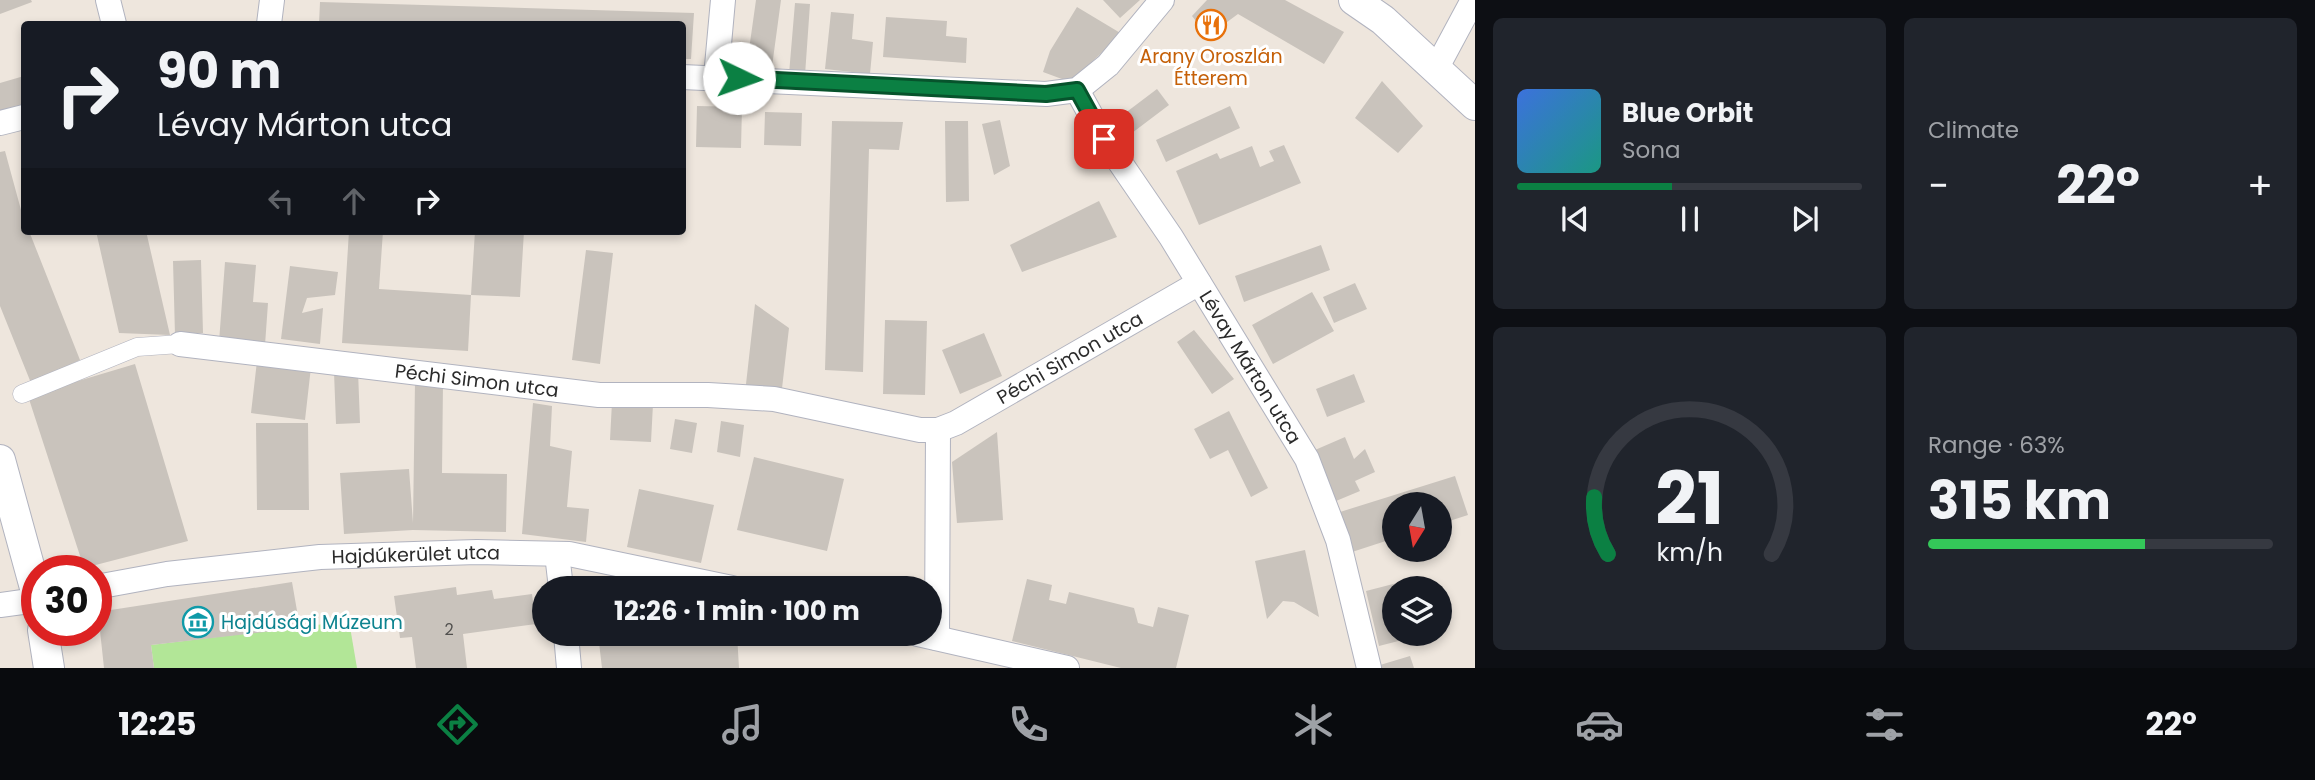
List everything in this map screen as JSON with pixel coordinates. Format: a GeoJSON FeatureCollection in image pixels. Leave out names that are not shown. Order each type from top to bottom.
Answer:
{"type":"FeatureCollection","features":[{"type":"Feature","properties":{"kind":"street"},"geometry":{"type":"LineString","coordinates":[[108,0],[113,21]]}},
{"type":"Feature","properties":{"kind":"street"},"geometry":{"type":"LineString","coordinates":[[270,21],[272,0]]}},
{"type":"Feature","properties":{"kind":"street"},"geometry":{"type":"LineString","coordinates":[[716,77],[723,0]]}},
{"type":"Feature","properties":{"kind":"street"},"geometry":{"type":"LineString","coordinates":[[686,77],[1046,94],[1077,90],[1108,65],[1162,0]]}},
{"type":"Feature","properties":{"kind":"street"},"geometry":{"type":"LineString","coordinates":[[1354,0],[1383,20],[1475,105]]}},
{"type":"Feature","properties":{"kind":"street"},"geometry":{"type":"LineString","coordinates":[[1436,69],[1473,0]]}},
{"type":"Feature","properties":{"kind":"street","name":"Lévay Márton utca"},"geometry":{"type":"LineString","coordinates":[[1077,90],[1104,139],[1199,283],[1307,459],[1338,540],[1369,668]]}},
{"type":"Feature","properties":{"kind":"street"},"geometry":{"type":"LineString","coordinates":[[0,123],[21,118]]}},
{"type":"Feature","properties":{"kind":"street","name":"Péchi Simon utca"},"geometry":{"type":"LineString","coordinates":[[22,394],[137,347],[180,344],[599,395],[708,395],[774,399],[920,430],[938,430],[956,424],[1199,283]]}},
{"type":"Feature","properties":{"kind":"street"},"geometry":{"type":"LineString","coordinates":[[930,576],[938,430]]}},
{"type":"Feature","properties":{"kind":"street"},"geometry":{"type":"LineString","coordinates":[[0,460],[26,555]]}},
{"type":"Feature","properties":{"kind":"street","name":"Hajdúkerület utca"},"geometry":{"type":"LineString","coordinates":[[112,584],[167,574],[320,557],[477,552],[563,554],[672,576]]}},
{"type":"Feature","properties":{"kind":"street"},"geometry":{"type":"LineString","coordinates":[[562,576],[563,554]]}},
{"type":"Feature","properties":{"kind":"street"},"geometry":{"type":"LineString","coordinates":[[0,605],[21,600]]}},
{"type":"Feature","properties":{"kind":"street"},"geometry":{"type":"LineString","coordinates":[[942,639],[1067,668]]}},
{"type":"Feature","properties":{"kind":"street"},"geometry":{"type":"LineString","coordinates":[[46,646],[50,668]]}},
{"type":"Feature","properties":{"kind":"street"},"geometry":{"type":"LineString","coordinates":[[567,646],[569,668]]}},
{"type":"Feature","properties":{"kind":"green space"},"geometry":{"type":"Polygon","coordinates":[[[349,621],[357,668],[154,668],[151,645],[349,621]]]}},
{"type":"Feature","properties":{"kind":"building"},"geometry":{"type":"Polygon","coordinates":[[[0,0],[31,0],[32,2],[0,14],[0,0]]]}},
{"type":"Feature","properties":{"kind":"building"},"geometry":{"type":"Polygon","coordinates":[[[756,0],[781,0],[771,74],[746,71],[756,0]]]}},
{"type":"Feature","properties":{"kind":"building"},"geometry":{"type":"Polygon","coordinates":[[[1103,0],[1140,0],[1120,18],[1103,0]]]}},
{"type":"Feature","properties":{"kind":"building"},"geometry":{"type":"Polygon","coordinates":[[[1207,0],[1285,0],[1344,32],[1324,64],[1238,14],[1208,36],[1192,16],[1207,0]]]}},
{"type":"Feature","properties":{"kind":"building"},"geometry":{"type":"Polygon","coordinates":[[[320,2],[694,13],[691,59],[686,59],[686,21],[319,21],[320,2]]]}},
{"type":"Feature","properties":{"kind":"building"},"geometry":{"type":"Polygon","coordinates":[[[795,3],[810,4],[805,75],[789,74],[795,3]]]}},
{"type":"Feature","properties":{"kind":"building"},"geometry":{"type":"Polygon","coordinates":[[[1077,7],[1122,34],[1070,82],[1043,72],[1050,51],[1077,7]]]}},
{"type":"Feature","properties":{"kind":"building"},"geometry":{"type":"Polygon","coordinates":[[[831,12],[854,14],[852,39],[873,42],[870,74],[825,69],[831,12]]]}},
{"type":"Feature","properties":{"kind":"building"},"geometry":{"type":"Polygon","coordinates":[[[886,17],[947,21],[946,36],[967,38],[966,63],[883,57],[886,17]]]}},
{"type":"Feature","properties":{"kind":"building"},"geometry":{"type":"Polygon","coordinates":[[[21,77],[21,106],[0,112],[0,83],[21,77]]]}},
{"type":"Feature","properties":{"kind":"building"},"geometry":{"type":"Polygon","coordinates":[[[1382,81],[1423,126],[1398,153],[1355,118],[1382,81]]]}},
{"type":"Feature","properties":{"kind":"building"},"geometry":{"type":"Polygon","coordinates":[[[1157,89],[1169,105],[1128,136],[1116,120],[1157,89]]]}},
{"type":"Feature","properties":{"kind":"building"},"geometry":{"type":"Polygon","coordinates":[[[697,106],[742,107],[741,148],[696,147],[697,106]]]}},
{"type":"Feature","properties":{"kind":"building"},"geometry":{"type":"Polygon","coordinates":[[[1230,106],[1240,128],[1166,162],[1156,140],[1230,106]]]}},
{"type":"Feature","properties":{"kind":"building"},"geometry":{"type":"Polygon","coordinates":[[[765,112],[802,113],[801,146],[764,145],[765,112]]]}},
{"type":"Feature","properties":{"kind":"building"},"geometry":{"type":"Polygon","coordinates":[[[1000,120],[1010,166],[994,175],[982,124],[1000,120]]]}},
{"type":"Feature","properties":{"kind":"building"},"geometry":{"type":"Polygon","coordinates":[[[832,121],[903,122],[899,150],[869,149],[863,372],[825,370],[832,121]]]}},
{"type":"Feature","properties":{"kind":"building"},"geometry":{"type":"Polygon","coordinates":[[[945,121],[968,121],[969,201],[946,202],[945,121]]]}},
{"type":"Feature","properties":{"kind":"building"},"geometry":{"type":"Polygon","coordinates":[[[1284,145],[1301,183],[1199,225],[1176,171],[1217,153],[1220,159],[1252,146],[1260,167],[1274,161],[1269,151],[1284,145]]]}},
{"type":"Feature","properties":{"kind":"building"},"geometry":{"type":"Polygon","coordinates":[[[5,151],[21,210],[21,235],[31,235],[80,360],[31,383],[0,306],[0,152],[5,151]]]}},
{"type":"Feature","properties":{"kind":"building"},"geometry":{"type":"Polygon","coordinates":[[[1099,201],[1117,237],[1022,272],[1010,245],[1099,201]]]}},
{"type":"Feature","properties":{"kind":"building"},"geometry":{"type":"Polygon","coordinates":[[[97,235],[147,235],[170,335],[119,333],[97,235]]]}},
{"type":"Feature","properties":{"kind":"building"},"geometry":{"type":"Polygon","coordinates":[[[349,235],[383,235],[379,289],[471,295],[468,351],[342,343],[349,235]]]}},
{"type":"Feature","properties":{"kind":"building"},"geometry":{"type":"Polygon","coordinates":[[[475,235],[524,235],[520,297],[471,295],[475,235]]]}},
{"type":"Feature","properties":{"kind":"building"},"geometry":{"type":"Polygon","coordinates":[[[1321,245],[1330,270],[1244,302],[1235,276],[1321,245]]]}},
{"type":"Feature","properties":{"kind":"building"},"geometry":{"type":"Polygon","coordinates":[[[586,250],[613,253],[600,364],[572,360],[586,250]]]}},
{"type":"Feature","properties":{"kind":"building"},"geometry":{"type":"Polygon","coordinates":[[[201,260],[203,333],[175,335],[173,261],[201,260]]]}},
{"type":"Feature","properties":{"kind":"building"},"geometry":{"type":"Polygon","coordinates":[[[225,262],[256,265],[253,302],[268,303],[265,345],[219,342],[225,262]]]}},
{"type":"Feature","properties":{"kind":"building"},"geometry":{"type":"Polygon","coordinates":[[[290,266],[338,272],[335,295],[307,298],[302,313],[323,308],[320,344],[281,339],[290,266]]]}},
{"type":"Feature","properties":{"kind":"building"},"geometry":{"type":"Polygon","coordinates":[[[1355,283],[1367,309],[1334,323],[1323,297],[1355,283]]]}},
{"type":"Feature","properties":{"kind":"building"},"geometry":{"type":"Polygon","coordinates":[[[1312,292],[1334,331],[1273,364],[1252,325],[1312,292]]]}},
{"type":"Feature","properties":{"kind":"building"},"geometry":{"type":"Polygon","coordinates":[[[755,304],[789,328],[781,397],[745,393],[755,304]]]}},
{"type":"Feature","properties":{"kind":"building"},"geometry":{"type":"Polygon","coordinates":[[[885,320],[927,321],[925,395],[883,394],[885,320]]]}},
{"type":"Feature","properties":{"kind":"building"},"geometry":{"type":"Polygon","coordinates":[[[1194,330],[1234,379],[1212,394],[1177,342],[1194,330]]]}},
{"type":"Feature","properties":{"kind":"building"},"geometry":{"type":"Polygon","coordinates":[[[984,333],[1002,376],[960,394],[942,350],[984,333]]]}},
{"type":"Feature","properties":{"kind":"building"},"geometry":{"type":"Polygon","coordinates":[[[257,361],[311,367],[305,420],[251,413],[257,361]]]}},
{"type":"Feature","properties":{"kind":"building"},"geometry":{"type":"Polygon","coordinates":[[[135,364],[188,541],[112,561],[112,555],[80,555],[28,396],[135,364]]]}},
{"type":"Feature","properties":{"kind":"building"},"geometry":{"type":"Polygon","coordinates":[[[358,371],[360,423],[336,424],[334,372],[358,371]]]}},
{"type":"Feature","properties":{"kind":"building"},"geometry":{"type":"Polygon","coordinates":[[[1354,374],[1365,402],[1327,417],[1316,389],[1354,374]]]}},
{"type":"Feature","properties":{"kind":"building"},"geometry":{"type":"Polygon","coordinates":[[[415,382],[443,382],[442,473],[507,474],[506,532],[413,530],[344,534],[340,473],[409,469],[413,523],[415,382]]]}},
{"type":"Feature","properties":{"kind":"building"},"geometry":{"type":"Polygon","coordinates":[[[612,402],[653,404],[651,442],[610,440],[612,402]]]}},
{"type":"Feature","properties":{"kind":"building"},"geometry":{"type":"Polygon","coordinates":[[[533,403],[552,406],[550,446],[572,451],[567,507],[589,509],[586,542],[522,534],[533,403]]]}},
{"type":"Feature","properties":{"kind":"building"},"geometry":{"type":"Polygon","coordinates":[[[1229,411],[1268,488],[1251,497],[1228,450],[1210,459],[1194,429],[1229,411]]]}},
{"type":"Feature","properties":{"kind":"building"},"geometry":{"type":"Polygon","coordinates":[[[675,419],[697,423],[692,453],[670,449],[675,419]]]}},
{"type":"Feature","properties":{"kind":"building"},"geometry":{"type":"Polygon","coordinates":[[[721,421],[744,425],[740,457],[717,452],[721,421]]]}},
{"type":"Feature","properties":{"kind":"building"},"geometry":{"type":"Polygon","coordinates":[[[256,423],[308,423],[309,510],[257,510],[256,423]]]}},
{"type":"Feature","properties":{"kind":"building"},"geometry":{"type":"Polygon","coordinates":[[[997,432],[1003,520],[957,523],[952,462],[997,432]]]}},
{"type":"Feature","properties":{"kind":"building"},"geometry":{"type":"Polygon","coordinates":[[[1345,437],[1354,459],[1365,449],[1375,472],[1355,481],[1360,491],[1336,501],[1315,450],[1345,437]]]}},
{"type":"Feature","properties":{"kind":"building"},"geometry":{"type":"Polygon","coordinates":[[[754,457],[844,479],[827,551],[737,530],[754,457]]]}},
{"type":"Feature","properties":{"kind":"building"},"geometry":{"type":"Polygon","coordinates":[[[1455,476],[1468,515],[1452,520],[1452,492],[1404,492],[1455,476]]]}},
{"type":"Feature","properties":{"kind":"building"},"geometry":{"type":"Polygon","coordinates":[[[639,489],[714,505],[701,563],[627,547],[639,489]]]}},
{"type":"Feature","properties":{"kind":"building"},"geometry":{"type":"Polygon","coordinates":[[[1382,499],[1382,542],[1352,552],[1340,512],[1382,499]]]}},
{"type":"Feature","properties":{"kind":"building"},"geometry":{"type":"Polygon","coordinates":[[[1305,550],[1319,617],[1294,602],[1283,601],[1267,619],[1255,561],[1305,550]]]}},
{"type":"Feature","properties":{"kind":"building"},"geometry":{"type":"Polygon","coordinates":[[[1027,579],[1052,585],[1049,600],[1066,604],[1069,592],[1134,608],[1138,623],[1153,627],[1158,607],[1189,615],[1176,668],[1121,668],[1012,641],[1027,579]]]}},
{"type":"Feature","properties":{"kind":"building","name":"Hajdúsági Múzeum"},"geometry":{"type":"Polygon","coordinates":[[[292,582],[300,628],[151,645],[154,668],[104,668],[102,646],[112,646],[112,610],[292,582]]]}},
{"type":"Feature","properties":{"kind":"building"},"geometry":{"type":"Polygon","coordinates":[[[456,587],[457,595],[492,590],[494,599],[532,594],[532,625],[463,634],[467,668],[416,668],[412,637],[400,638],[394,596],[456,587]]]}},
{"type":"Feature","properties":{"kind":"building"},"geometry":{"type":"Polygon","coordinates":[[[1382,587],[1382,645],[1379,646],[1366,591],[1382,587]]]}},
{"type":"Feature","properties":{"kind":"building"},"geometry":{"type":"Polygon","coordinates":[[[599,646],[738,646],[739,668],[602,668],[599,646]]]}},
{"type":"Feature","properties":{"kind":"building"},"geometry":{"type":"Polygon","coordinates":[[[1410,656],[1414,668],[1381,668],[1380,665],[1410,656]]]}},
{"type":"Feature","properties":{"kind":"place","name":"Arany Oroszlán Étterem"},"geometry":{"type":"Point","coordinates":[1211,25]}},
{"type":"Feature","properties":{"kind":"place","name":"Hajdúsági Múzeum"},"geometry":{"type":"Point","coordinates":[198,622]}},
{"type":"Feature","properties":{"kind":"route"},"geometry":{"type":"LineString","coordinates":[[739,78],[960,91],[1046,94],[1077,90],[1104,139]]}}]}
